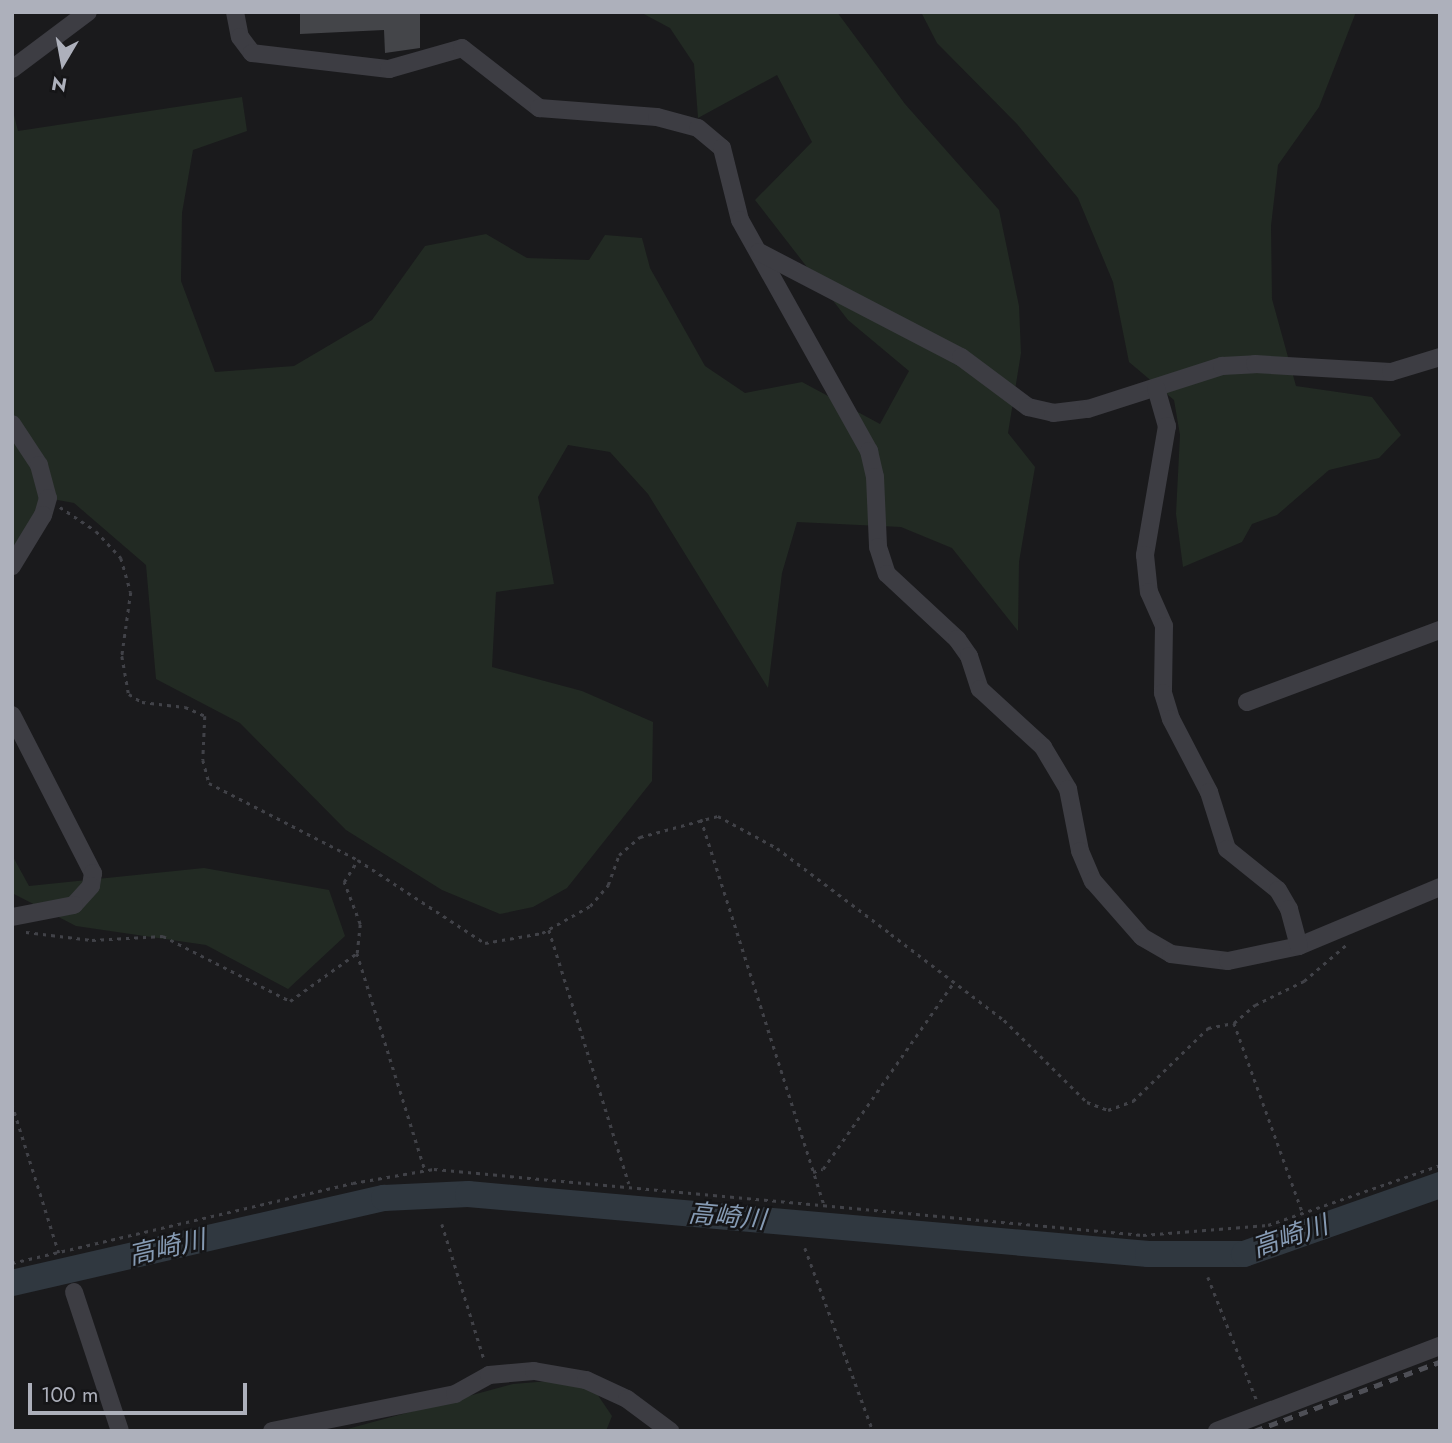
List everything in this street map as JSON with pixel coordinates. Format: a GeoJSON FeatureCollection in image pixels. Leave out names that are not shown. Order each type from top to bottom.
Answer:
{"type":"FeatureCollection","features":[{"type":"Feature","properties":{"kind":"street"},"geometry":{"type":"LineString","coordinates":[[12,69],[88,12]]}},
{"type":"Feature","properties":{"kind":"street"},"geometry":{"type":"LineString","coordinates":[[235,12],[240,37],[252,53],[389,69],[462,48],[539,108],[657,117],[698,128],[722,148],[740,220],[869,451],[875,477],[878,547],[887,574],[957,639],[969,656],[980,689],[1043,747],[1062,774],[1080,851],[1093,881],[1121,919],[1142,937],[1171,954],[1213,961],[1299,946],[1358,924],[1440,887]]}},
{"type":"Feature","properties":{"kind":"street"},"geometry":{"type":"LineString","coordinates":[[759,252],[961,357],[1027,407],[1053,413],[1088,409],[1222,366],[1255,364],[1391,372],[1440,357]]}},
{"type":"Feature","properties":{"kind":"street"},"geometry":{"type":"LineString","coordinates":[[1156,388],[1167,426],[1145,555],[1149,592],[1164,626],[1163,693],[1171,719],[1209,792],[1227,849],[1278,890],[1289,909],[1299,946]]}},
{"type":"Feature","properties":{"kind":"street"},"geometry":{"type":"LineString","coordinates":[[12,424],[39,465],[48,498],[43,515],[12,566]]}},
{"type":"Feature","properties":{"kind":"street"},"geometry":{"type":"LineString","coordinates":[[1247,702],[1440,630]]}},
{"type":"Feature","properties":{"kind":"street"},"geometry":{"type":"LineString","coordinates":[[12,715],[93,873],[91,886],[74,905],[16,920]]}},
{"type":"Feature","properties":{"kind":"street"},"geometry":{"type":"LineString","coordinates":[[74,1292],[120,1431]]}},
{"type":"Feature","properties":{"kind":"street"},"geometry":{"type":"LineString","coordinates":[[1217,1431],[1440,1346]]}},
{"type":"Feature","properties":{"kind":"street"},"geometry":{"type":"LineString","coordinates":[[272,1431],[455,1394],[489,1375],[534,1371],[586,1380],[627,1399],[670,1431]]}},
{"type":"Feature","properties":{"kind":"path"},"geometry":{"type":"LineString","coordinates":[[48,498],[96,531],[113,547],[125,567],[131,609],[122,656],[130,694],[142,702],[185,707],[205,716],[203,760],[209,783],[358,860],[485,943],[549,930],[590,906],[608,886],[619,855],[640,837],[718,816],[748,830],[954,982],[1004,1020],[1087,1102],[1108,1110],[1133,1101],[1208,1028],[1234,1023],[1255,1005],[1323,969],[1342,950],[1358,924]]}},
{"type":"Feature","properties":{"kind":"path"},"geometry":{"type":"LineString","coordinates":[[701,819],[824,1205]]}},
{"type":"Feature","properties":{"kind":"path"},"geometry":{"type":"LineString","coordinates":[[358,860],[344,882],[360,924],[357,953],[425,1170]]}},
{"type":"Feature","properties":{"kind":"path"},"geometry":{"type":"LineString","coordinates":[[16,920],[92,940],[163,936],[290,1002],[357,953]]}},
{"type":"Feature","properties":{"kind":"path"},"geometry":{"type":"LineString","coordinates":[[549,930],[629,1184]]}},
{"type":"Feature","properties":{"kind":"path"},"geometry":{"type":"LineString","coordinates":[[813,1172],[823,1169],[954,982]]}},
{"type":"Feature","properties":{"kind":"path"},"geometry":{"type":"LineString","coordinates":[[1234,1023],[1303,1214]]}},
{"type":"Feature","properties":{"kind":"path"},"geometry":{"type":"LineString","coordinates":[[12,1104],[59,1253]]}},
{"type":"Feature","properties":{"kind":"path"},"geometry":{"type":"LineString","coordinates":[[12,1263],[249,1206],[425,1170],[467,1169],[1143,1236],[1228,1230],[1303,1214],[1440,1165]]}},
{"type":"Feature","properties":{"kind":"path"},"geometry":{"type":"LineString","coordinates":[[442,1224],[489,1375]]}},
{"type":"Feature","properties":{"kind":"path"},"geometry":{"type":"LineString","coordinates":[[805,1248],[873,1431]]}},
{"type":"Feature","properties":{"kind":"path"},"geometry":{"type":"LineString","coordinates":[[1208,1277],[1262,1414]]}},
{"type":"Feature","properties":{"kind":"shaded area"},"geometry":{"type":"Polygon","coordinates":[[[640,12],[837,12],[905,104],[999,210],[1019,306],[1021,353],[1008,433],[1035,467],[1019,562],[1018,631],[952,548],[901,527],[797,522],[782,573],[768,688],[648,494],[610,452],[568,445],[538,497],[554,584],[496,592],[492,667],[582,691],[653,722],[652,781],[567,888],[533,907],[500,914],[442,890],[346,830],[240,723],[156,679],[146,565],[74,503],[47,498],[12,558],[12,107],[18,131],[242,97],[247,131],[193,150],[182,213],[181,281],[215,372],[294,366],[372,320],[425,246],[486,234],[527,258],[589,260],[605,235],[642,238],[650,268],[705,366],[745,393],[802,382],[880,424],[909,371],[848,320],[755,200],[812,142],[777,75],[698,118],[694,64],[670,28],[640,12]]]}},
{"type":"Feature","properties":{"kind":"shaded area"},"geometry":{"type":"Polygon","coordinates":[[[921,12],[1356,12],[1319,107],[1278,165],[1271,226],[1272,299],[1296,386],[1372,397],[1401,435],[1379,458],[1329,470],[1277,515],[1252,524],[1242,542],[1183,567],[1176,514],[1180,435],[1174,400],[1129,362],[1113,282],[1078,198],[1017,124],[937,43],[921,12]]]}},
{"type":"Feature","properties":{"kind":"shaded area"},"geometry":{"type":"Polygon","coordinates":[[[12,855],[29,886],[204,868],[329,890],[345,936],[288,989],[206,945],[76,926],[12,893],[12,855]]]}},
{"type":"Feature","properties":{"kind":"shaded area"},"geometry":{"type":"Polygon","coordinates":[[[561,1380],[593,1388],[612,1416],[606,1431],[340,1431],[513,1384],[561,1380]]]}},
{"type":"Feature","properties":{"kind":"building"},"geometry":{"type":"Polygon","coordinates":[[[300,12],[420,12],[420,48],[385,53],[384,30],[300,34],[300,12]]]}},
{"type":"Feature","properties":{"kind":"waterway","name":"高崎川"},"geometry":{"type":"LineString","coordinates":[[12,1283],[384,1198],[468,1194],[1148,1254],[1244,1254],[1440,1185]]}},
{"type":"Feature","properties":{"kind":"railway"},"geometry":{"type":"LineString","coordinates":[[1254,1431],[1440,1362]]}}]}
